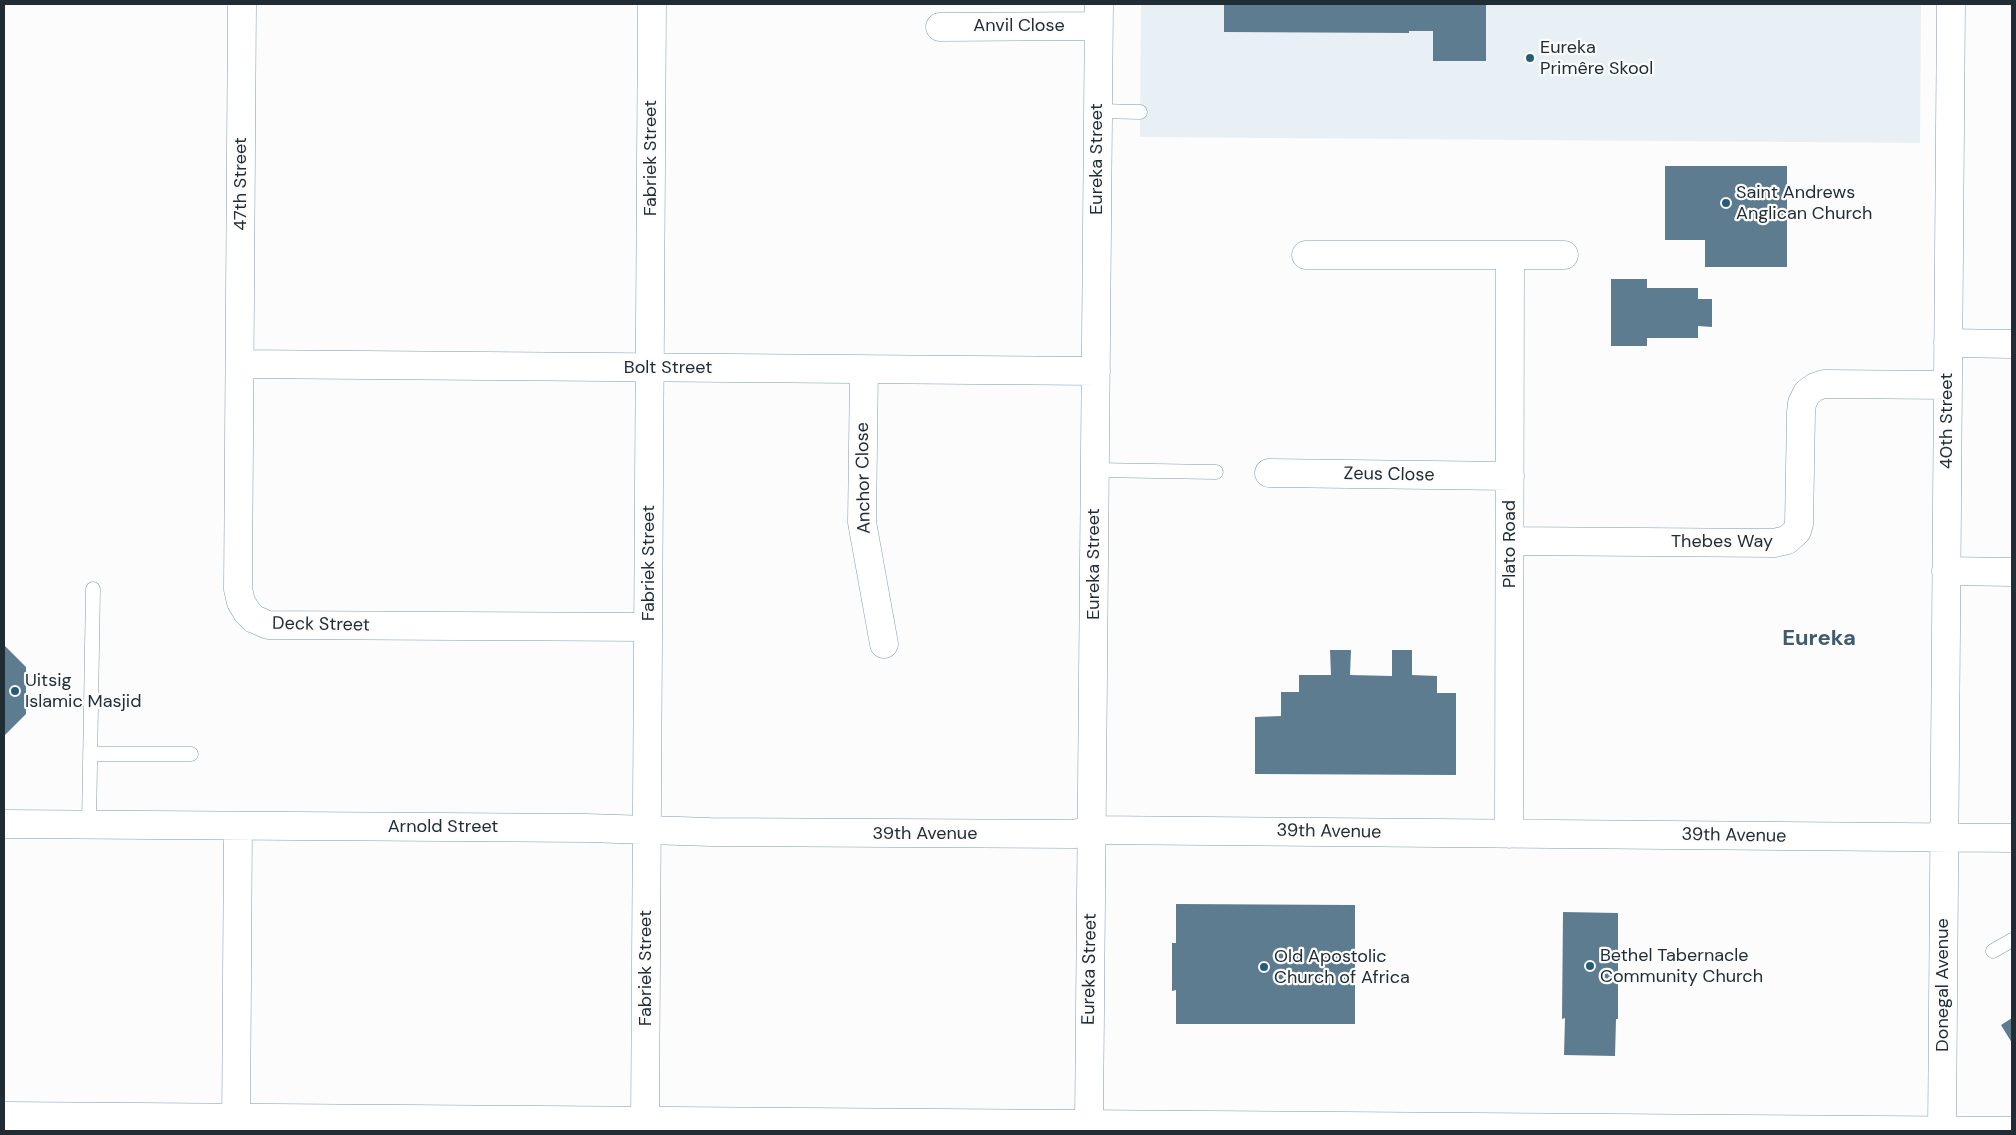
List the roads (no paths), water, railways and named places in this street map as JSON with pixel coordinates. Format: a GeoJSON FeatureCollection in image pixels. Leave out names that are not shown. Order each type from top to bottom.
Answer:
{"type":"FeatureCollection","features":[{"type":"Feature","properties":{"kind":"street","name":"47th Street"},"geometry":{"type":"LineString","coordinates":[[240,364],[242,4]]}},
{"type":"Feature","properties":{"kind":"street","name":"Fabriek Street"},"geometry":{"type":"LineString","coordinates":[[645,1121],[652,4]]}},
{"type":"Feature","properties":{"kind":"street","name":"40th Street"},"geometry":{"type":"LineString","coordinates":[[1944,838],[1951,4]]}},
{"type":"Feature","properties":{"kind":"street","name":"Anvil Close"},"geometry":{"type":"LineString","coordinates":[[940,27],[1099,15]]}},
{"type":"Feature","properties":{"kind":"street","name":"Eureka Street"},"geometry":{"type":"LineString","coordinates":[[1089,1123],[1099,15]]}},
{"type":"Feature","properties":{"kind":"street","name":"Plato Road"},"geometry":{"type":"LineString","coordinates":[[1509,834],[1510,255]]}},
{"type":"Feature","properties":{"kind":"street"},"geometry":{"type":"LineString","coordinates":[[1306,256],[1564,255]]}},
{"type":"Feature","properties":{"kind":"street"},"geometry":{"type":"LineString","coordinates":[[1948,343],[2012,344]]}},
{"type":"Feature","properties":{"kind":"street","name":"Bolt Street"},"geometry":{"type":"LineString","coordinates":[[240,364],[1096,371]]}},
{"type":"Feature","properties":{"kind":"street","name":"Deck Street"},"geometry":{"type":"LineString","coordinates":[[240,364],[238,589],[241,602],[247,612],[254,618],[268,626],[648,627]]}},
{"type":"Feature","properties":{"kind":"street","name":"Anchor Close"},"geometry":{"type":"LineString","coordinates":[[864,370],[862,522],[884,644]]}},
{"type":"Feature","properties":{"kind":"street","name":"Thebes Way"},"geometry":{"type":"LineString","coordinates":[[1510,542],[1774,543],[1787,540],[1797,531],[1799,524],[1801,413],[1802,402],[1807,393],[1815,387],[1824,384],[1948,385]]}},
{"type":"Feature","properties":{"kind":"street","name":"Zeus Close"},"geometry":{"type":"LineString","coordinates":[[1268,473],[1510,476]]}},
{"type":"Feature","properties":{"kind":"street"},"geometry":{"type":"LineString","coordinates":[[1946,571],[2012,572]]}},
{"type":"Feature","properties":{"kind":"street","name":"Arnold Street"},"geometry":{"type":"LineString","coordinates":[[4,824],[587,828],[647,832]]}},
{"type":"Feature","properties":{"kind":"street"},"geometry":{"type":"LineString","coordinates":[[236,1125],[238,826]]}},
{"type":"Feature","properties":{"kind":"street","name":"39th Avenue"},"geometry":{"type":"LineString","coordinates":[[647,832],[1074,834],[1092,830],[2012,838]]}},
{"type":"Feature","properties":{"kind":"street","name":"Donegal Avenue"},"geometry":{"type":"LineString","coordinates":[[1942,1131],[1944,838]]}},
{"type":"Feature","properties":{"kind":"street"},"geometry":{"type":"LineString","coordinates":[[4,1116],[236,1125],[645,1121],[703,1126],[1089,1123],[2012,1131]]}},
{"type":"Feature","properties":{"kind":"lane"},"geometry":{"type":"LineString","coordinates":[[1098,111],[1140,112]]}},
{"type":"Feature","properties":{"kind":"lane"},"geometry":{"type":"LineString","coordinates":[[1095,470],[1216,472]]}},
{"type":"Feature","properties":{"kind":"lane"},"geometry":{"type":"LineString","coordinates":[[89,824],[93,589]]}},
{"type":"Feature","properties":{"kind":"lane"},"geometry":{"type":"LineString","coordinates":[[90,754],[191,754]]}},
{"type":"Feature","properties":{"kind":"lane"},"geometry":{"type":"LineString","coordinates":[[1992,951],[2012,940]]}},
{"type":"Feature","properties":{"kind":"place","name":"Eureka Primêre Skool"},"geometry":{"type":"Point","coordinates":[1530,58]}},
{"type":"Feature","properties":{"kind":"place","name":"Saint Andrews Anglican Church"},"geometry":{"type":"Point","coordinates":[1726,203]}},
{"type":"Feature","properties":{"kind":"place","name":"Uitsig Islamic Masjid"},"geometry":{"type":"Point","coordinates":[15,691]}},
{"type":"Feature","properties":{"kind":"place","name":"Bethel Tabernacle Community Church"},"geometry":{"type":"Point","coordinates":[1590,966]}},
{"type":"Feature","properties":{"kind":"place","name":"Old Apostolic Church of Africa"},"geometry":{"type":"Point","coordinates":[1264,967]}},
{"type":"Feature","properties":{"kind":"district","name":"Eureka"},"geometry":{"type":"Point","coordinates":[1819,639]}}]}
